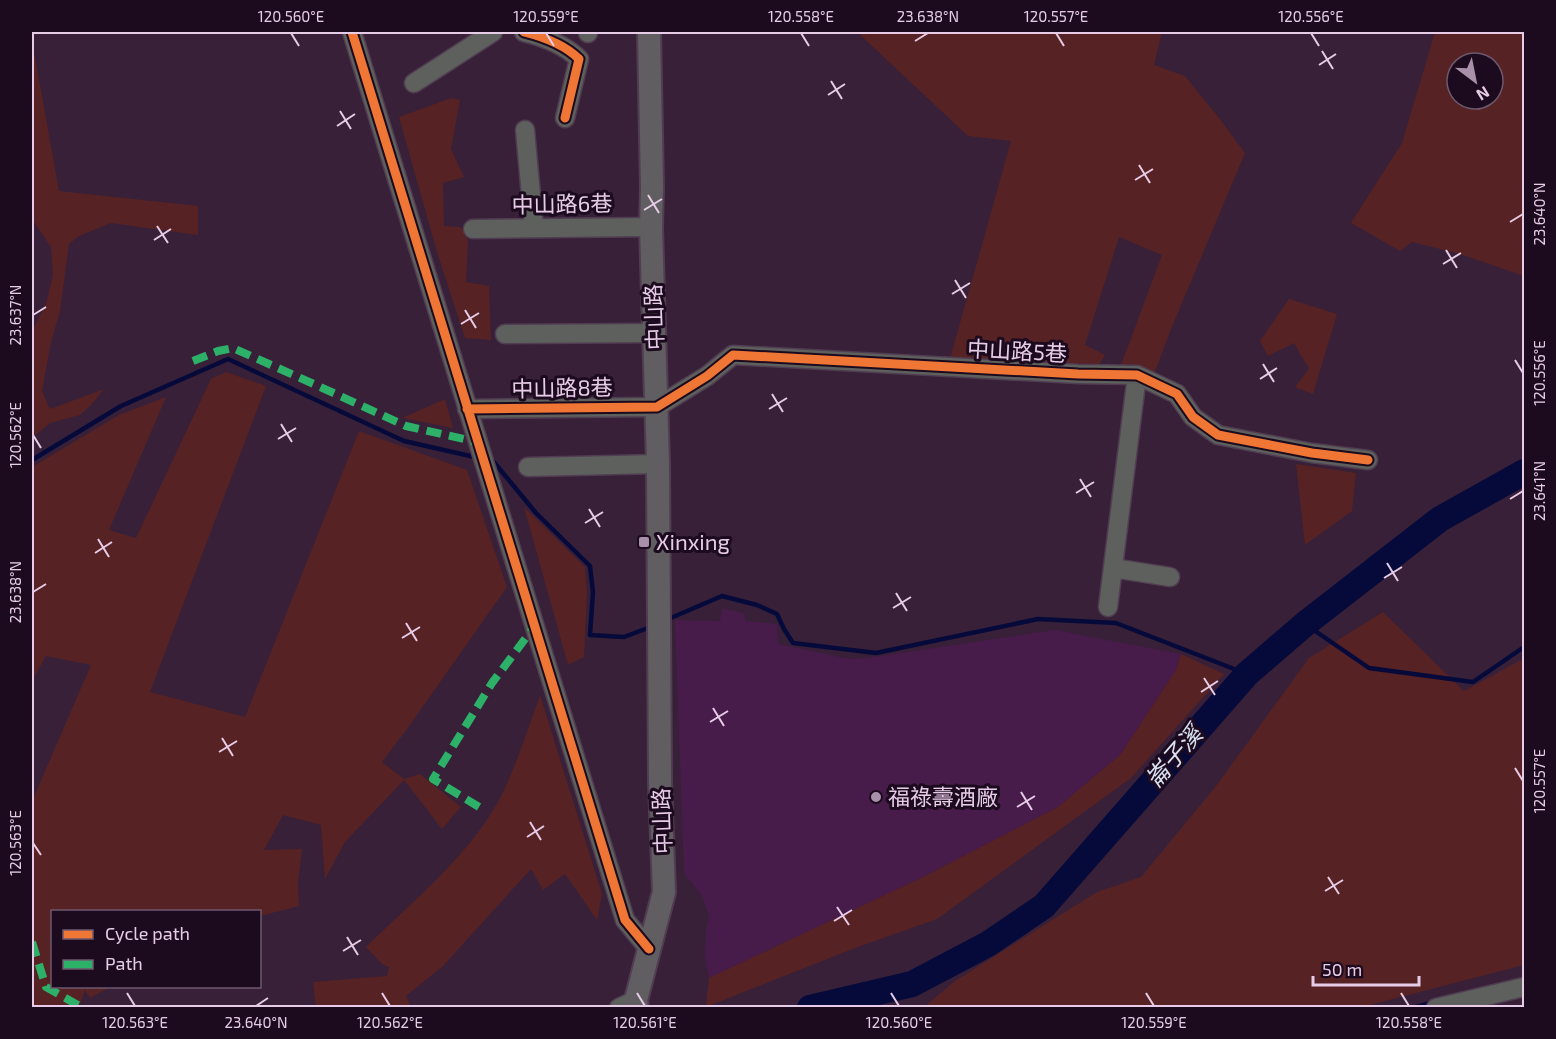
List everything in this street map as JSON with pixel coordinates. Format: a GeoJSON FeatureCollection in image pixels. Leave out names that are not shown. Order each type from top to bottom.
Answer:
{"type":"FeatureCollection","features":[{"type":"Feature","properties":{"kind":"main road","name":"中山路"},"geometry":{"type":"LineString","coordinates":[[631,1005],[664,892],[660,783],[658,464],[651,227],[649,32]]}},
{"type":"Feature","properties":{"kind":"street"},"geometry":{"type":"LineString","coordinates":[[351,32],[625,920],[649,949]]}},
{"type":"Feature","properties":{"kind":"street"},"geometry":{"type":"LineString","coordinates":[[524,32],[570,49],[579,59],[565,118]]}},
{"type":"Feature","properties":{"kind":"street"},"geometry":{"type":"LineString","coordinates":[[414,83],[482,34]]}},
{"type":"Feature","properties":{"kind":"street"},"geometry":{"type":"LineString","coordinates":[[525,130],[534,228]]}},
{"type":"Feature","properties":{"kind":"street","name":"中山路6巷"},"geometry":{"type":"LineString","coordinates":[[474,229],[651,227]]}},
{"type":"Feature","properties":{"kind":"street"},"geometry":{"type":"LineString","coordinates":[[505,334],[654,333]]}},
{"type":"Feature","properties":{"kind":"street","name":"中山路5巷"},"geometry":{"type":"LineString","coordinates":[[657,407],[707,376],[732,355],[1078,374],[1137,375],[1177,394],[1193,417],[1218,435],[1312,453],[1368,460]]}},
{"type":"Feature","properties":{"kind":"street"},"geometry":{"type":"LineString","coordinates":[[1108,607],[1137,375]]}},
{"type":"Feature","properties":{"kind":"street","name":"中山路8巷"},"geometry":{"type":"LineString","coordinates":[[467,409],[657,407]]}},
{"type":"Feature","properties":{"kind":"street"},"geometry":{"type":"LineString","coordinates":[[528,467],[658,464]]}},
{"type":"Feature","properties":{"kind":"street"},"geometry":{"type":"LineString","coordinates":[[1113,568],[1170,577]]}},
{"type":"Feature","properties":{"kind":"street"},"geometry":{"type":"LineString","coordinates":[[1436,1008],[1524,987]]}},
{"type":"Feature","properties":{"kind":"shaded area"},"geometry":{"type":"Polygon","coordinates":[[[857,32],[1162,32],[1154,65],[1185,76],[1245,153],[1153,377],[1121,365],[1162,255],[1119,237],[1085,345],[1105,355],[1098,366],[950,359],[1011,141],[968,136],[857,32]]]}},
{"type":"Feature","properties":{"kind":"shaded area"},"geometry":{"type":"Polygon","coordinates":[[[1435,32],[1524,32],[1524,276],[1460,254],[1412,242],[1400,251],[1351,223],[1402,143],[1435,32]]]}},
{"type":"Feature","properties":{"kind":"shaded area"},"geometry":{"type":"Polygon","coordinates":[[[32,40],[59,191],[198,206],[198,235],[111,223],[79,236],[69,244],[60,311],[51,342],[42,391],[50,409],[104,389],[80,415],[50,423],[32,438],[32,331],[46,304],[53,275],[51,247],[32,219],[32,40]]]}},
{"type":"Feature","properties":{"kind":"shaded area"},"geometry":{"type":"Polygon","coordinates":[[[451,98],[460,100],[451,149],[464,177],[443,183],[444,226],[461,227],[468,241],[466,282],[489,286],[491,340],[465,338],[437,252],[399,117],[451,98]]]}},
{"type":"Feature","properties":{"kind":"shaded area"},"geometry":{"type":"Polygon","coordinates":[[[1289,299],[1337,314],[1313,394],[1295,387],[1309,369],[1294,343],[1268,356],[1260,341],[1289,299]]]}},
{"type":"Feature","properties":{"kind":"shaded area"},"geometry":{"type":"Polygon","coordinates":[[[226,372],[266,386],[150,692],[245,717],[359,431],[467,470],[507,587],[382,762],[404,779],[420,774],[461,807],[442,829],[404,780],[345,842],[325,879],[321,825],[283,815],[264,850],[302,849],[298,882],[299,906],[261,916],[261,910],[51,910],[51,988],[108,988],[90,998],[85,990],[79,1007],[32,1007],[32,801],[91,665],[46,656],[32,681],[32,467],[119,415],[166,397],[109,530],[136,538],[211,379],[226,372]]]}},
{"type":"Feature","properties":{"kind":"shaded area"},"geometry":{"type":"Polygon","coordinates":[[[445,399],[453,428],[402,418],[445,399]]]}},
{"type":"Feature","properties":{"kind":"shaded area"},"geometry":{"type":"Polygon","coordinates":[[[1296,464],[1356,473],[1352,511],[1305,545],[1296,464]]]}},
{"type":"Feature","properties":{"kind":"shaded area"},"geometry":{"type":"Polygon","coordinates":[[[524,507],[585,567],[587,593],[584,657],[568,665],[524,507]]]}},
{"type":"Feature","properties":{"kind":"shaded area","name":"福祿壽酒廠"},"geometry":{"type":"Polygon","coordinates":[[[722,608],[744,613],[746,621],[777,624],[778,644],[850,659],[1055,630],[1181,654],[1176,670],[1120,755],[1058,807],[925,876],[709,978],[705,956],[709,916],[702,896],[684,873],[675,620],[720,621],[722,608]]]}},
{"type":"Feature","properties":{"kind":"shaded area"},"geometry":{"type":"Polygon","coordinates":[[[1383,612],[1464,691],[1521,660],[1524,665],[1524,965],[1362,1007],[924,1007],[955,981],[1097,892],[1141,877],[1216,786],[1309,658],[1383,612]]]}},
{"type":"Feature","properties":{"kind":"shaded area"},"geometry":{"type":"Polygon","coordinates":[[[1181,654],[1224,674],[1131,778],[937,919],[855,948],[706,1007],[709,978],[925,876],[1058,807],[1120,755],[1176,670],[1181,654]]]}},
{"type":"Feature","properties":{"kind":"shaded area"},"geometry":{"type":"Polygon","coordinates":[[[540,695],[602,894],[597,920],[565,874],[543,890],[531,869],[443,966],[406,996],[411,1007],[316,1007],[313,982],[387,976],[389,967],[382,964],[366,947],[442,874],[492,812],[514,767],[540,695]]]}},
{"type":"Feature","properties":{"kind":"waterway"},"geometry":{"type":"LineString","coordinates":[[32,460],[121,406],[228,359],[404,441],[479,458]]}},
{"type":"Feature","properties":{"kind":"waterway"},"geometry":{"type":"LineString","coordinates":[[490,461],[493,461],[536,513],[590,566],[593,592],[590,635],[624,637],[653,626]]}},
{"type":"Feature","properties":{"kind":"waterway","name":"崙子溪"},"geometry":{"type":"LineString","coordinates":[[810,1008],[912,984],[988,944],[1044,906],[1247,674],[1305,624],[1440,519],[1524,472]]}},
{"type":"Feature","properties":{"kind":"waterway"},"geometry":{"type":"LineString","coordinates":[[666,620],[722,596],[757,605],[777,614],[793,643],[876,653],[1038,619],[1116,623],[1247,674]]}},
{"type":"Feature","properties":{"kind":"waterway"},"geometry":{"type":"LineString","coordinates":[[1305,624],[1369,668],[1473,682],[1524,647]]}},
{"type":"Feature","properties":{"kind":"waterway"},"geometry":{"type":"LineString","coordinates":[[1412,1008],[1435,1002]]}},
{"type":"Feature","properties":{"kind":"marked path"},"geometry":{"type":"LineString","coordinates":[[193,361],[233,348],[406,426],[477,442]]}},
{"type":"Feature","properties":{"kind":"marked path"},"geometry":{"type":"LineString","coordinates":[[479,807],[433,779],[492,683],[534,627]]}},
{"type":"Feature","properties":{"kind":"marked path"},"geometry":{"type":"LineString","coordinates":[[32,942],[46,987],[83,1008]]}},
{"type":"Feature","properties":{"kind":"cycle path"},"geometry":{"type":"LineString","coordinates":[[352,32],[625,920],[649,949]]}},
{"type":"Feature","properties":{"kind":"cycle path"},"geometry":{"type":"LineString","coordinates":[[524,32],[553,42],[567,49],[579,59],[565,118]]}},
{"type":"Feature","properties":{"kind":"cycle path"},"geometry":{"type":"LineString","coordinates":[[467,409],[657,407],[707,376],[733,355],[1078,374],[1137,375],[1177,394],[1193,417],[1218,435],[1312,453],[1368,460]]}},
{"type":"Feature","properties":{"kind":"place","name":"Xinxing"},"geometry":{"type":"Point","coordinates":[644,542]}},
{"type":"Feature","properties":{"kind":"place","name":"福祿壽酒廠"},"geometry":{"type":"Point","coordinates":[876,797]}}]}
